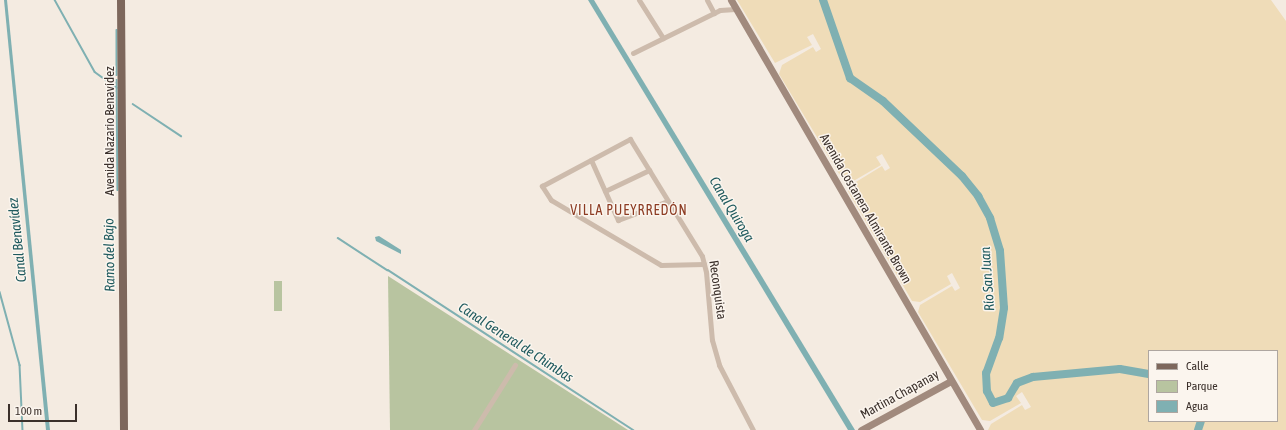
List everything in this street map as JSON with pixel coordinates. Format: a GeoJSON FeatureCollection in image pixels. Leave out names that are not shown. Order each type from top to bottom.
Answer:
{"type":"FeatureCollection","features":[{"type":"Feature","properties":{"kind":"main road","name":"Avenida Nazario Benavídez"},"geometry":{"type":"LineString","coordinates":[[121,0],[124,430]]}},
{"type":"Feature","properties":{"kind":"main road","name":"Avenida Costanera Almirante Brown"},"geometry":{"type":"LineString","coordinates":[[731,0],[980,430]]}},
{"type":"Feature","properties":{"kind":"main road","name":"Martina Chapanay"},"geometry":{"type":"LineString","coordinates":[[861,430],[952,381]]}},
{"type":"Feature","properties":{"kind":"street"},"geometry":{"type":"LineString","coordinates":[[639,0],[663,38]]}},
{"type":"Feature","properties":{"kind":"street"},"geometry":{"type":"LineString","coordinates":[[707,0],[714,13]]}},
{"type":"Feature","properties":{"kind":"street"},"geometry":{"type":"LineString","coordinates":[[633,53],[714,13],[735,9]]}},
{"type":"Feature","properties":{"kind":"street","name":"Reconquista"},"geometry":{"type":"LineString","coordinates":[[591,160],[630,139],[668,201],[704,264],[712,340],[719,365],[753,430]]}},
{"type":"Feature","properties":{"kind":"street"},"geometry":{"type":"LineString","coordinates":[[668,201],[618,220],[591,160],[542,186],[551,200],[661,265],[704,264]]}},
{"type":"Feature","properties":{"kind":"street"},"geometry":{"type":"LineString","coordinates":[[605,191],[649,170]]}},
{"type":"Feature","properties":{"kind":"street"},"geometry":{"type":"LineString","coordinates":[[474,430],[515,365]]}},
{"type":"Feature","properties":{"kind":"green space"},"geometry":{"type":"Polygon","coordinates":[[[388,276],[628,430],[390,430],[388,276]]]}},
{"type":"Feature","properties":{"kind":"green space"},"geometry":{"type":"Polygon","coordinates":[[[274,281],[282,281],[282,311],[274,311],[274,281]]]}},
{"type":"Feature","properties":{"kind":"sand"},"geometry":{"type":"Polygon","coordinates":[[[737,0],[1271,0],[1286,21],[1286,430],[988,430],[991,424],[1022,405],[1025,410],[1031,407],[1022,392],[1016,396],[1021,403],[990,421],[982,420],[918,312],[920,305],[952,286],[955,291],[960,288],[952,273],[947,276],[951,284],[920,302],[912,301],[848,191],[851,185],[882,166],[885,171],[890,168],[882,154],[876,157],[881,165],[850,183],[844,182],[779,74],[782,65],[813,47],[816,52],[821,49],[813,34],[807,37],[812,45],[775,63],[737,0]]]}},
{"type":"Feature","properties":{"kind":"water"},"geometry":{"type":"Polygon","coordinates":[[[4,0],[7,0],[50,430],[46,430],[4,0]]]}},
{"type":"Feature","properties":{"kind":"water"},"geometry":{"type":"Polygon","coordinates":[[[588,0],[594,0],[855,430],[848,430],[588,0]]]}},
{"type":"Feature","properties":{"kind":"water"},"geometry":{"type":"Polygon","coordinates":[[[379,236],[401,250],[401,254],[376,241],[375,237],[379,236]]]}},
{"type":"Feature","properties":{"kind":"waterway"},"geometry":{"type":"LineString","coordinates":[[55,0],[95,72],[117,88]]}},
{"type":"Feature","properties":{"kind":"waterway","name":"Río San Juan"},"geometry":{"type":"LineString","coordinates":[[823,0],[850,78],[883,101],[962,176],[978,196],[990,218],[1000,251],[1004,308],[999,338],[986,373],[987,391],[993,403],[1008,398],[1017,383],[1033,377],[1120,369],[1148,374]]}},
{"type":"Feature","properties":{"kind":"waterway","name":"Ramo del Bajo"},"geometry":{"type":"LineString","coordinates":[[117,30],[117,75]]}},
{"type":"Feature","properties":{"kind":"waterway","name":"Ramo del Bajo"},"geometry":{"type":"LineString","coordinates":[[117,80],[118,190]]}},
{"type":"Feature","properties":{"kind":"waterway"},"geometry":{"type":"LineString","coordinates":[[133,104],[181,136]]}},
{"type":"Feature","properties":{"kind":"waterway","name":"Canal General de Chimbas"},"geometry":{"type":"LineString","coordinates":[[338,238],[387,270]]}},
{"type":"Feature","properties":{"kind":"waterway","name":"Canal General de Chimbas"},"geometry":{"type":"LineString","coordinates":[[388,270],[633,430]]}},
{"type":"Feature","properties":{"kind":"waterway"},"geometry":{"type":"LineString","coordinates":[[0,292],[20,365],[23,430]]}},
{"type":"Feature","properties":{"kind":"waterway","name":"Río San Juan"},"geometry":{"type":"LineString","coordinates":[[1198,430],[1201,422]]}},
{"type":"Feature","properties":{"kind":"district","name":"VILLA PUEYRREDÓN"},"geometry":{"type":"Point","coordinates":[629,210]}},
{"type":"Feature","properties":{"kind":"water label","name":"Canal Quiroga"},"geometry":{"type":"Point","coordinates":[732,209]}},
{"type":"Feature","properties":{"kind":"water label","name":"Canal Benavídez"},"geometry":{"type":"Point","coordinates":[17,240]}}]}
